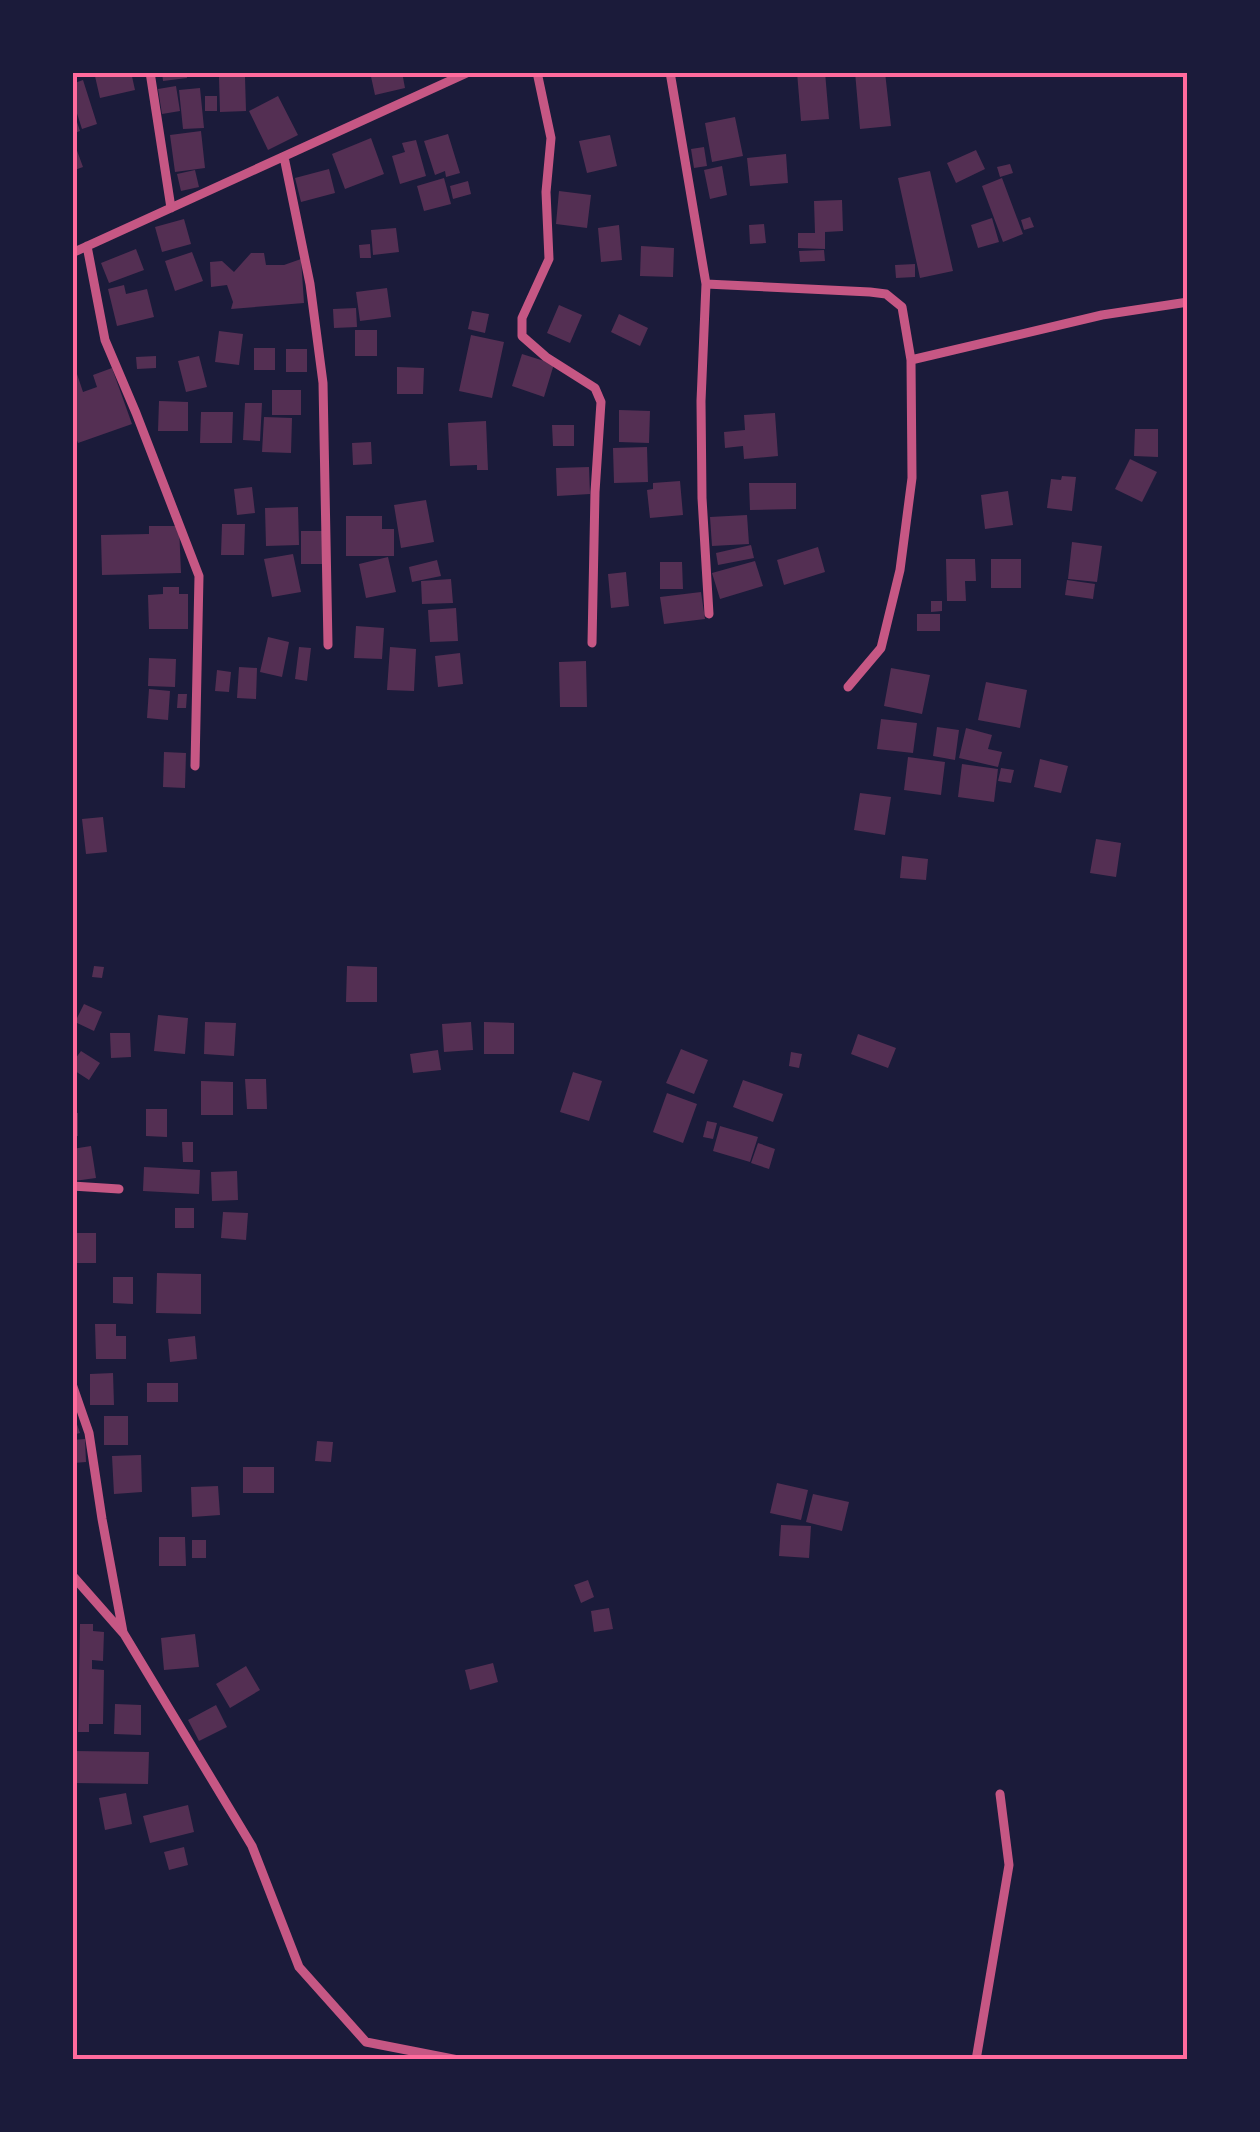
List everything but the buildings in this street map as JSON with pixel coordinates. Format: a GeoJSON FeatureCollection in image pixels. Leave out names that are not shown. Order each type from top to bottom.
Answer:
{"type":"FeatureCollection","features":[{"type":"Feature","properties":{"kind":"street"},"geometry":{"type":"LineString","coordinates":[[150,72],[171,208]]}},
{"type":"Feature","properties":{"kind":"street"},"geometry":{"type":"LineString","coordinates":[[72,253],[469,72]]}},
{"type":"Feature","properties":{"kind":"street"},"geometry":{"type":"LineString","coordinates":[[536,72],[551,138],[546,192],[549,259],[522,318],[522,336],[546,357],[595,388],[601,402],[592,643]]}},
{"type":"Feature","properties":{"kind":"street"},"geometry":{"type":"LineString","coordinates":[[670,72],[706,284],[701,401],[709,614]]}},
{"type":"Feature","properties":{"kind":"street"},"geometry":{"type":"LineString","coordinates":[[284,156],[310,284],[324,383],[328,645]]}},
{"type":"Feature","properties":{"kind":"street"},"geometry":{"type":"LineString","coordinates":[[87,246],[105,340],[199,576],[195,766]]}},
{"type":"Feature","properties":{"kind":"street"},"geometry":{"type":"LineString","coordinates":[[706,284],[886,294],[902,307],[911,360],[912,478],[900,570],[881,648],[848,686]]}},
{"type":"Feature","properties":{"kind":"street"},"geometry":{"type":"LineString","coordinates":[[911,360],[1102,314],[1188,302]]}},
{"type":"Feature","properties":{"kind":"street"},"geometry":{"type":"LineString","coordinates":[[72,1186],[118,1189]]}},
{"type":"Feature","properties":{"kind":"street"},"geometry":{"type":"LineString","coordinates":[[72,1384],[89,1433],[124,1634]]}},
{"type":"Feature","properties":{"kind":"street"},"geometry":{"type":"LineString","coordinates":[[72,1576],[124,1634],[252,1846],[299,1967],[366,2042],[458,2060]]}},
{"type":"Feature","properties":{"kind":"street"},"geometry":{"type":"LineString","coordinates":[[976,2060],[1008,1865],[1000,1794]]}}]}
